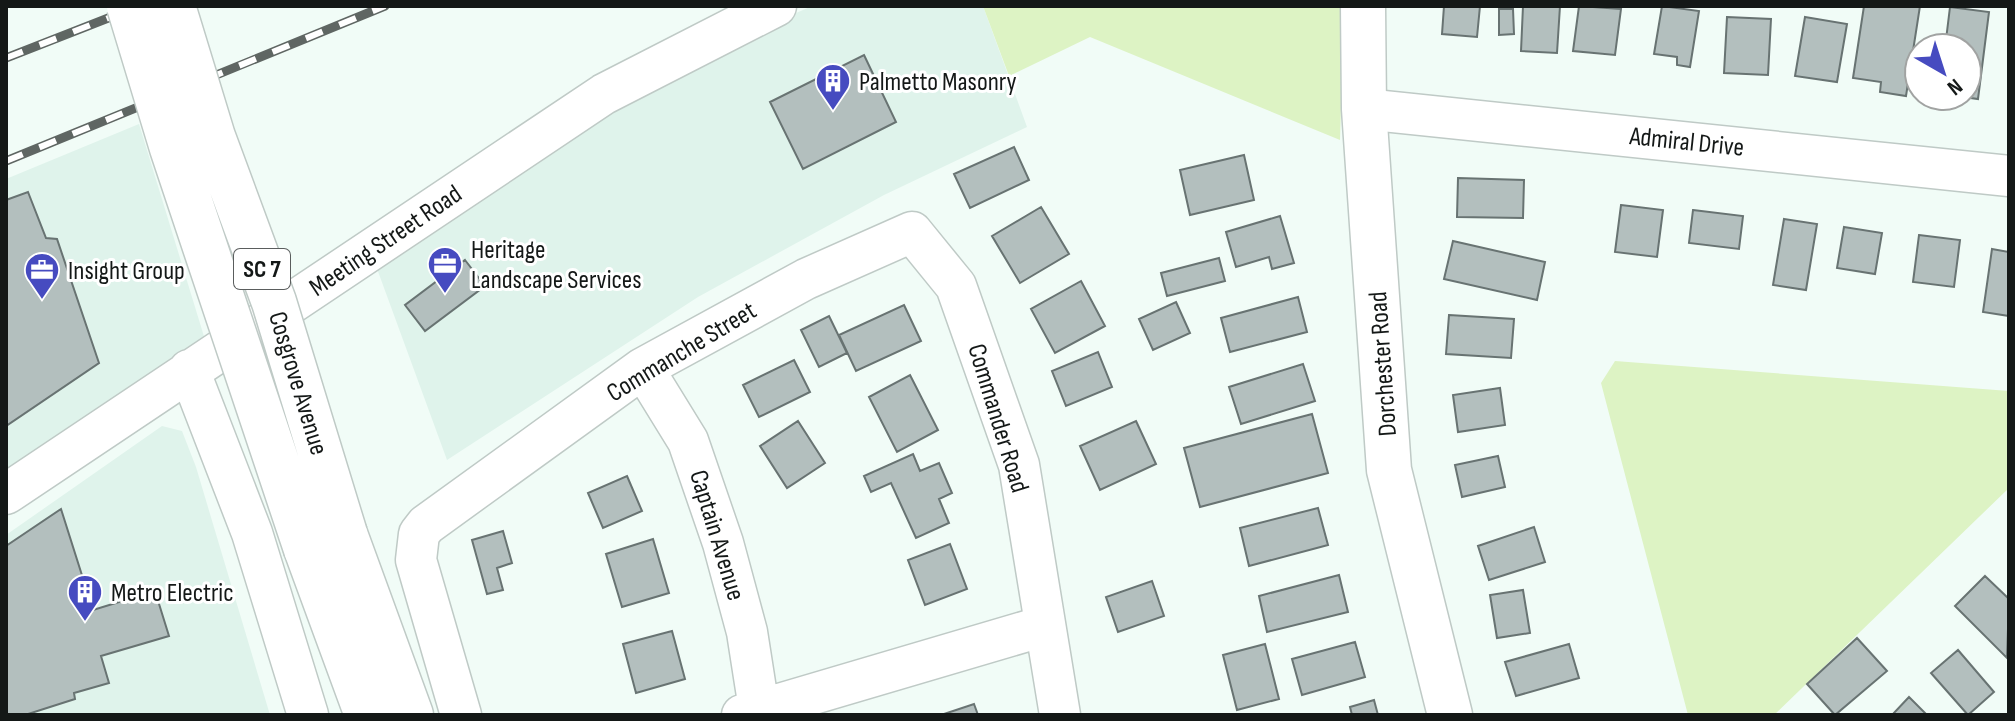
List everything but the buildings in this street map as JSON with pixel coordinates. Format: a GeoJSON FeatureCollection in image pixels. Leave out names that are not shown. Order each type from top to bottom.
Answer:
{"type":"FeatureCollection","features":[{"type":"Feature","properties":{"kind":"main road","name":"Cosgrove Avenue"},"geometry":{"type":"LineString","coordinates":[[129,6],[172,148],[326,542],[411,715]]}},
{"type":"Feature","properties":{"kind":"main road","name":"Cosgrove Avenue"},"geometry":{"type":"LineString","coordinates":[[173,6],[213,137],[274,302],[367,715]]}},
{"type":"Feature","properties":{"kind":"main road","name":"Dorchester Road"},"geometry":{"type":"LineString","coordinates":[[1363,6],[1364,109],[1389,470],[1450,715]]}},
{"type":"Feature","properties":{"kind":"street","name":"Meeting Street Road"},"geometry":{"type":"LineString","coordinates":[[6,494],[604,94],[776,6]]}},
{"type":"Feature","properties":{"kind":"street","name":"Admiral Drive"},"geometry":{"type":"LineString","coordinates":[[1364,109],[2009,176]]}},
{"type":"Feature","properties":{"kind":"street","name":"Commanche Street"},"geometry":{"type":"LineString","coordinates":[[461,715],[416,560],[419,534],[426,525],[643,368],[806,279],[912,232]]}},
{"type":"Feature","properties":{"kind":"street","name":"Commander Road"},"geometry":{"type":"LineString","coordinates":[[912,232],[956,286],[1019,465],[1060,715]]}},
{"type":"Feature","properties":{"kind":"street","name":"Captain Avenue"},"geometry":{"type":"LineString","coordinates":[[643,368],[693,456],[747,632],[753,713]]}},
{"type":"Feature","properties":{"kind":"street"},"geometry":{"type":"LineString","coordinates":[[189,370],[252,533],[308,715]]}},
{"type":"Feature","properties":{"kind":"street"},"geometry":{"type":"LineString","coordinates":[[753,713],[1044,626]]}},
{"type":"Feature","properties":{"kind":"shaded area"},"geometry":{"type":"Polygon","coordinates":[[[812,6],[983,6],[1027,127],[884,195],[698,297],[447,460],[376,266],[455,218],[552,147],[769,25],[812,6]]]}},
{"type":"Feature","properties":{"kind":"shaded area"},"geometry":{"type":"Polygon","coordinates":[[[139,124],[210,356],[6,496],[6,179],[139,124]]]}},
{"type":"Feature","properties":{"kind":"shaded area"},"geometry":{"type":"Polygon","coordinates":[[[162,426],[182,431],[196,467],[270,715],[6,715],[6,535],[162,426]]]}},
{"type":"Feature","properties":{"kind":"green space"},"geometry":{"type":"Polygon","coordinates":[[[983,6],[1344,6],[1340,140],[1090,37],[1009,76],[983,6]]]}},
{"type":"Feature","properties":{"kind":"green space"},"geometry":{"type":"Polygon","coordinates":[[[1615,361],[2009,391],[2009,488],[1774,715],[1688,715],[1601,383],[1615,361]]]}},
{"type":"Feature","properties":{"kind":"railway"},"geometry":{"type":"LineString","coordinates":[[6,58],[139,6]]}},
{"type":"Feature","properties":{"kind":"railway"},"geometry":{"type":"LineString","coordinates":[[6,161],[385,6]]}},
{"type":"Feature","properties":{"kind":"place","name":"Palmetto Masonry"},"geometry":{"type":"Point","coordinates":[833,112]}},
{"type":"Feature","properties":{"kind":"place","name":"Heritage Landscape Services"},"geometry":{"type":"Point","coordinates":[445,295]}},
{"type":"Feature","properties":{"kind":"place","name":"Insight Group"},"geometry":{"type":"Point","coordinates":[42,301]}},
{"type":"Feature","properties":{"kind":"place","name":"Metro Electric"},"geometry":{"type":"Point","coordinates":[85,623]}}]}
